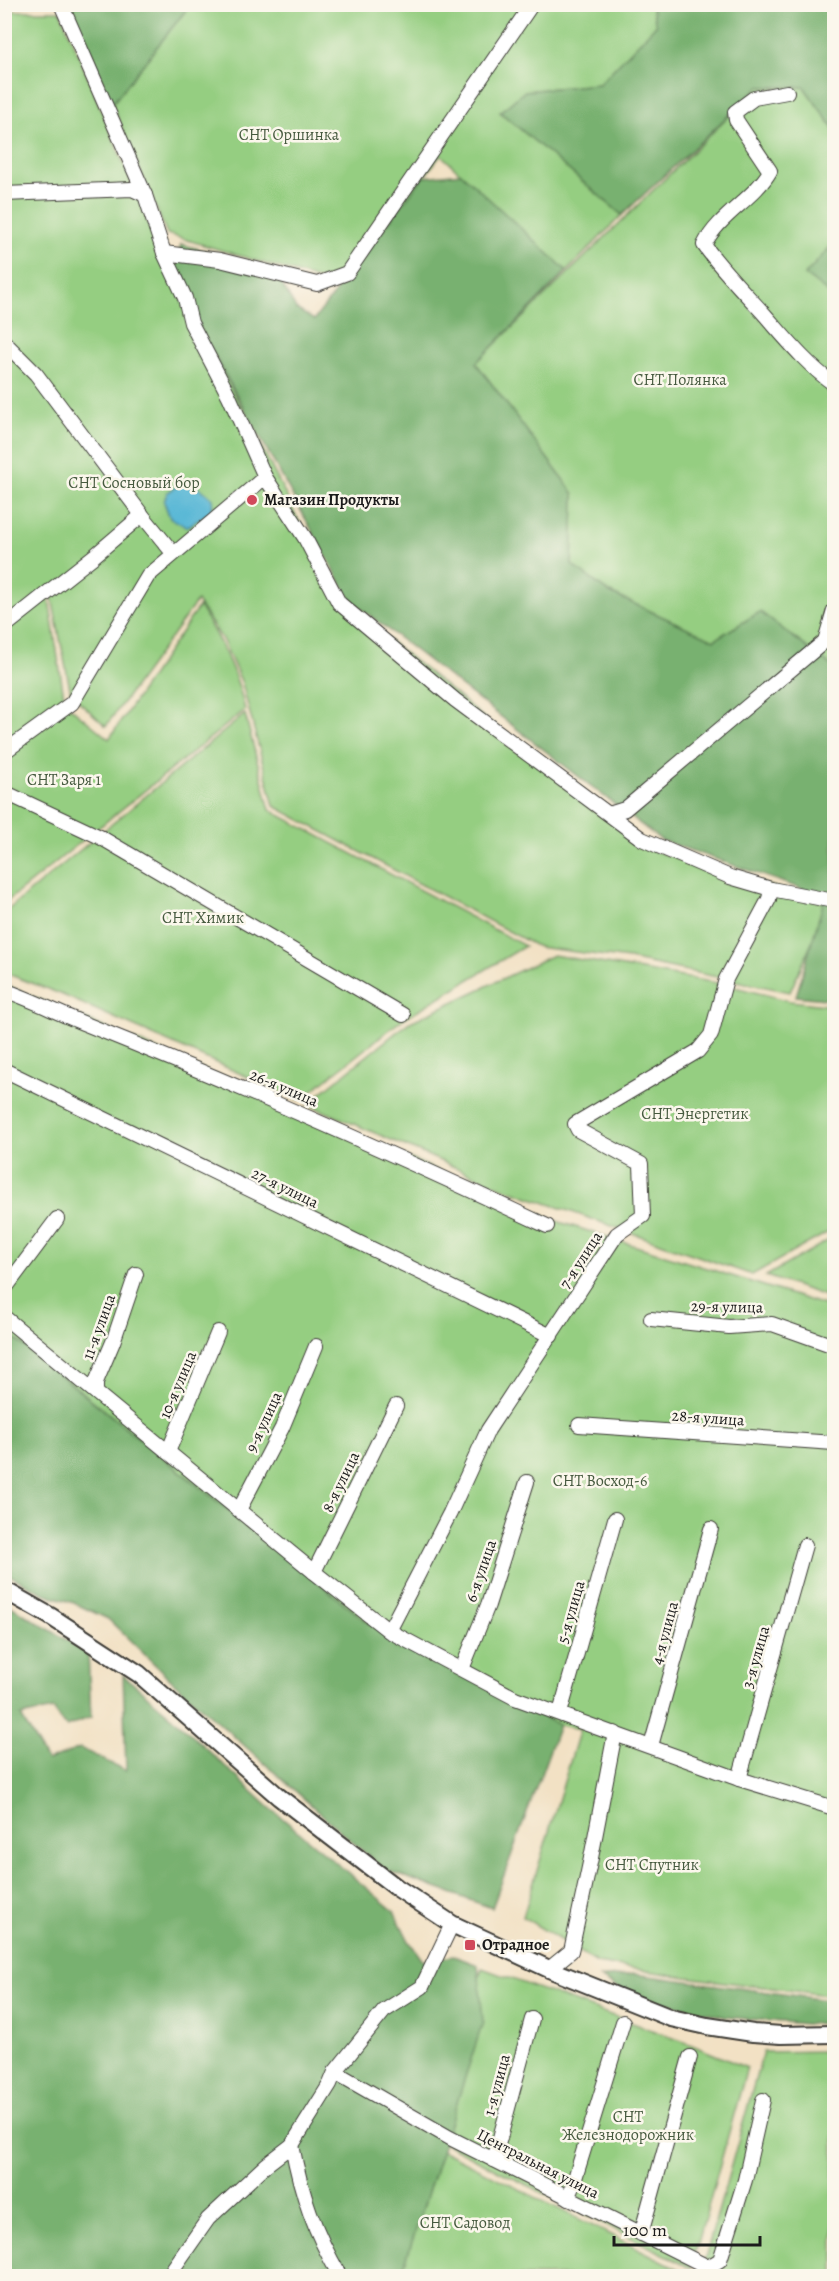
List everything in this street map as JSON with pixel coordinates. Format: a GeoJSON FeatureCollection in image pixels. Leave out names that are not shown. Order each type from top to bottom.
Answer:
{"type":"FeatureCollection","features":[{"type":"Feature","properties":{"kind":"main road"},"geometry":{"type":"LineString","coordinates":[[4,1590],[50,1616],[139,1674],[297,1811],[387,1880],[452,1924],[549,1969],[671,2018],[730,2030],[781,2035],[834,2034]]}},
{"type":"Feature","properties":{"kind":"street"},"geometry":{"type":"LineString","coordinates":[[61,4],[145,195],[164,253],[185,298],[191,323],[229,396],[264,477],[305,538],[339,603],[455,700],[642,839],[730,877],[771,889],[834,901]]}},
{"type":"Feature","properties":{"kind":"street"},"geometry":{"type":"LineString","coordinates":[[164,253],[220,260],[316,284],[347,273],[532,4]]}},
{"type":"Feature","properties":{"kind":"street"},"geometry":{"type":"LineString","coordinates":[[787,92],[754,98],[735,112],[736,120],[770,171],[763,183],[728,215],[704,245],[716,262],[789,342],[834,384]]}},
{"type":"Feature","properties":{"kind":"street"},"geometry":{"type":"LineString","coordinates":[[4,194],[132,189],[145,195]]}},
{"type":"Feature","properties":{"kind":"street"},"geometry":{"type":"LineString","coordinates":[[4,342],[36,374],[173,553]]}},
{"type":"Feature","properties":{"kind":"street"},"geometry":{"type":"LineString","coordinates":[[4,752],[72,703],[148,576],[264,477]]}},
{"type":"Feature","properties":{"kind":"street"},"geometry":{"type":"LineString","coordinates":[[4,627],[142,515]]}},
{"type":"Feature","properties":{"kind":"street"},"geometry":{"type":"LineString","coordinates":[[609,814],[625,809],[825,641],[834,610]]}},
{"type":"Feature","properties":{"kind":"street"},"geometry":{"type":"LineString","coordinates":[[4,792],[100,837],[403,1016]]}},
{"type":"Feature","properties":{"kind":"street","name":"7-я улица"},"geometry":{"type":"LineString","coordinates":[[389,1631],[450,1513],[488,1430],[617,1234],[643,1216],[640,1164],[578,1130],[575,1124],[698,1051],[711,1035],[726,979],[769,899],[771,889]]}},
{"type":"Feature","properties":{"kind":"street","name":"26-я улица"},"geometry":{"type":"LineString","coordinates":[[4,990],[40,1002],[86,1024],[146,1047],[314,1119],[547,1226]]}},
{"type":"Feature","properties":{"kind":"street","name":"27-я улица"},"geometry":{"type":"LineString","coordinates":[[4,1070],[551,1336]]}},
{"type":"Feature","properties":{"kind":"street"},"geometry":{"type":"LineString","coordinates":[[4,1290],[57,1219]]}},
{"type":"Feature","properties":{"kind":"street","name":"11-я улица"},"geometry":{"type":"LineString","coordinates":[[96,1392],[96,1382],[113,1342],[136,1274]]}},
{"type":"Feature","properties":{"kind":"street"},"geometry":{"type":"LineString","coordinates":[[4,1317],[389,1631],[515,1698],[739,1779],[833,1803]]}},
{"type":"Feature","properties":{"kind":"street","name":"29-я улица"},"geometry":{"type":"LineString","coordinates":[[651,1319],[729,1327],[772,1324],[834,1346]]}},
{"type":"Feature","properties":{"kind":"street","name":"10-я улица"},"geometry":{"type":"LineString","coordinates":[[168,1452],[218,1332]]}},
{"type":"Feature","properties":{"kind":"street","name":"9-я улица"},"geometry":{"type":"LineString","coordinates":[[239,1510],[282,1428],[316,1346]]}},
{"type":"Feature","properties":{"kind":"street","name":"8-я улица"},"geometry":{"type":"LineString","coordinates":[[314,1572],[396,1406]]}},
{"type":"Feature","properties":{"kind":"street","name":"28-я улица"},"geometry":{"type":"LineString","coordinates":[[579,1425],[834,1443]]}},
{"type":"Feature","properties":{"kind":"street","name":"6-я улица"},"geometry":{"type":"LineString","coordinates":[[462,1670],[488,1605],[527,1482]]}},
{"type":"Feature","properties":{"kind":"street","name":"5-я улица"},"geometry":{"type":"LineString","coordinates":[[560,1713],[615,1520]]}},
{"type":"Feature","properties":{"kind":"street","name":"4-я улица"},"geometry":{"type":"LineString","coordinates":[[651,1746],[711,1529]]}},
{"type":"Feature","properties":{"kind":"street","name":"3-я улица"},"geometry":{"type":"LineString","coordinates":[[739,1779],[805,1545]]}},
{"type":"Feature","properties":{"kind":"street"},"geometry":{"type":"LineString","coordinates":[[549,1969],[571,1951],[615,1733]]}},
{"type":"Feature","properties":{"kind":"street"},"geometry":{"type":"LineString","coordinates":[[168,2277],[208,2219],[266,2165],[292,2145],[335,2072],[384,2011],[422,1987],[452,1924]]}},
{"type":"Feature","properties":{"kind":"street","name":"1-я улица"},"geometry":{"type":"LineString","coordinates":[[494,2160],[532,2019]]}},
{"type":"Feature","properties":{"kind":"street"},"geometry":{"type":"LineString","coordinates":[[569,2198],[623,2022]]}},
{"type":"Feature","properties":{"kind":"street"},"geometry":{"type":"LineString","coordinates":[[641,2234],[690,2057]]}},
{"type":"Feature","properties":{"kind":"street","name":"Центральная улица"},"geometry":{"type":"LineString","coordinates":[[335,2072],[450,2138],[708,2267],[720,2260],[745,2180],[763,2100]]}},
{"type":"Feature","properties":{"kind":"street"},"geometry":{"type":"LineString","coordinates":[[292,2145],[298,2177],[321,2242],[340,2277]]}},
{"type":"Feature","properties":{"kind":"green space","name":"СНТ Оршинка"},"geometry":{"type":"Polygon","coordinates":[[[651,4],[657,25],[599,84],[525,91],[500,112],[622,215],[567,271],[441,155],[340,286],[167,234],[112,104],[190,5],[651,4]]]}},
{"type":"Feature","properties":{"kind":"green space"},"geometry":{"type":"Polygon","coordinates":[[[69,5],[190,5],[112,104],[69,5]]]}},
{"type":"Feature","properties":{"kind":"green space"},"geometry":{"type":"Polygon","coordinates":[[[651,5],[834,5],[834,129],[804,87],[759,87],[622,215],[500,112],[525,91],[599,84],[656,25],[651,5]]]}},
{"type":"Feature","properties":{"kind":"green space","name":"СНТ Сосновый бор"},"geometry":{"type":"Polygon","coordinates":[[[5,11],[60,11],[154,237],[339,599],[642,847],[829,904],[790,992],[629,959],[538,947],[274,806],[242,683],[222,639],[197,601],[106,726],[71,694],[50,588],[5,625],[5,11]]]}},
{"type":"Feature","properties":{"kind":"green space","name":"СНТ Полянка"},"geometry":{"type":"Polygon","coordinates":[[[759,87],[804,87],[834,129],[834,243],[805,275],[834,297],[834,668],[760,612],[714,640],[610,593],[572,565],[574,494],[476,363],[759,87]]]}},
{"type":"Feature","properties":{"kind":"green space"},"geometry":{"type":"Polygon","coordinates":[[[461,173],[567,271],[476,363],[574,494],[572,565],[610,593],[714,640],[760,612],[834,668],[834,1000],[796,996],[825,897],[661,840],[351,601],[195,320],[174,269],[181,244],[273,269],[296,309],[314,320],[423,177],[461,173]]]}},
{"type":"Feature","properties":{"kind":"green space"},"geometry":{"type":"Polygon","coordinates":[[[834,243],[834,297],[805,275],[834,243]]]}},
{"type":"Feature","properties":{"kind":"green space","name":"СНТ Заря 1"},"geometry":{"type":"Polygon","coordinates":[[[48,593],[65,703],[109,739],[199,606],[226,656],[242,696],[245,710],[5,903],[5,629],[48,593]]]}},
{"type":"Feature","properties":{"kind":"green space","name":"СНТ Химик"},"geometry":{"type":"Polygon","coordinates":[[[245,714],[270,810],[525,946],[403,1019],[300,1100],[58,993],[5,973],[4,913],[245,714]]]}},
{"type":"Feature","properties":{"kind":"green space","name":"СНТ Энергетик"},"geometry":{"type":"Polygon","coordinates":[[[553,955],[723,984],[790,1001],[834,1006],[834,1229],[752,1275],[506,1189],[307,1104],[408,1023],[553,955]]]}},
{"type":"Feature","properties":{"kind":"green space","name":"СНТ Восход-6"},"geometry":{"type":"Polygon","coordinates":[[[4,984],[553,1220],[834,1308],[834,1996],[597,1963],[523,1917],[580,1729],[559,1725],[369,1623],[5,1330],[4,984]]]}},
{"type":"Feature","properties":{"kind":"green space"},"geometry":{"type":"Polygon","coordinates":[[[834,1237],[834,1299],[766,1276],[834,1237]]]}},
{"type":"Feature","properties":{"kind":"green space"},"geometry":{"type":"Polygon","coordinates":[[[4,1330],[369,1623],[559,1725],[492,1908],[383,1869],[174,1683],[108,1619],[74,1603],[43,1593],[5,1573],[4,1330]]]}},
{"type":"Feature","properties":{"kind":"green space"},"geometry":{"type":"Polygon","coordinates":[[[4,1602],[88,1653],[91,1717],[66,1727],[53,1709],[21,1716],[47,1761],[80,1748],[126,1771],[123,1675],[169,1714],[269,1807],[394,1911],[409,1941],[423,1961],[454,1956],[478,1965],[483,2022],[401,2276],[5,2276],[4,1602]]]}},
{"type":"Feature","properties":{"kind":"green space","name":"СНТ Железнодорожник"},"geometry":{"type":"Polygon","coordinates":[[[482,1968],[687,2043],[747,2068],[691,2268],[436,2139],[482,1968]]]}},
{"type":"Feature","properties":{"kind":"green space"},"geometry":{"type":"Polygon","coordinates":[[[634,1974],[834,2001],[834,2023],[806,2024],[725,2017],[628,1994],[600,1978],[634,1974]]]}},
{"type":"Feature","properties":{"kind":"green space"},"geometry":{"type":"Polygon","coordinates":[[[834,2051],[834,2276],[700,2276],[763,2052],[834,2051]]]}},
{"type":"Feature","properties":{"kind":"green space","name":"СНТ Садовод"},"geometry":{"type":"Polygon","coordinates":[[[433,2146],[691,2275],[393,2276],[433,2146]]]}},
{"type":"Feature","properties":{"kind":"water"},"geometry":{"type":"Polygon","coordinates":[[[180,484],[200,488],[213,499],[212,511],[187,527],[170,518],[164,502],[167,493],[180,484]]]}},
{"type":"Feature","properties":{"kind":"place","name":"Магазин Продукты"},"geometry":{"type":"Point","coordinates":[252,500]}},
{"type":"Feature","properties":{"kind":"place","name":"Отрадное"},"geometry":{"type":"Point","coordinates":[470,1945]}},
{"type":"Feature","properties":{"kind":"park label","name":"СНТ Спутник"},"geometry":{"type":"Point","coordinates":[652,1865]}}]}
